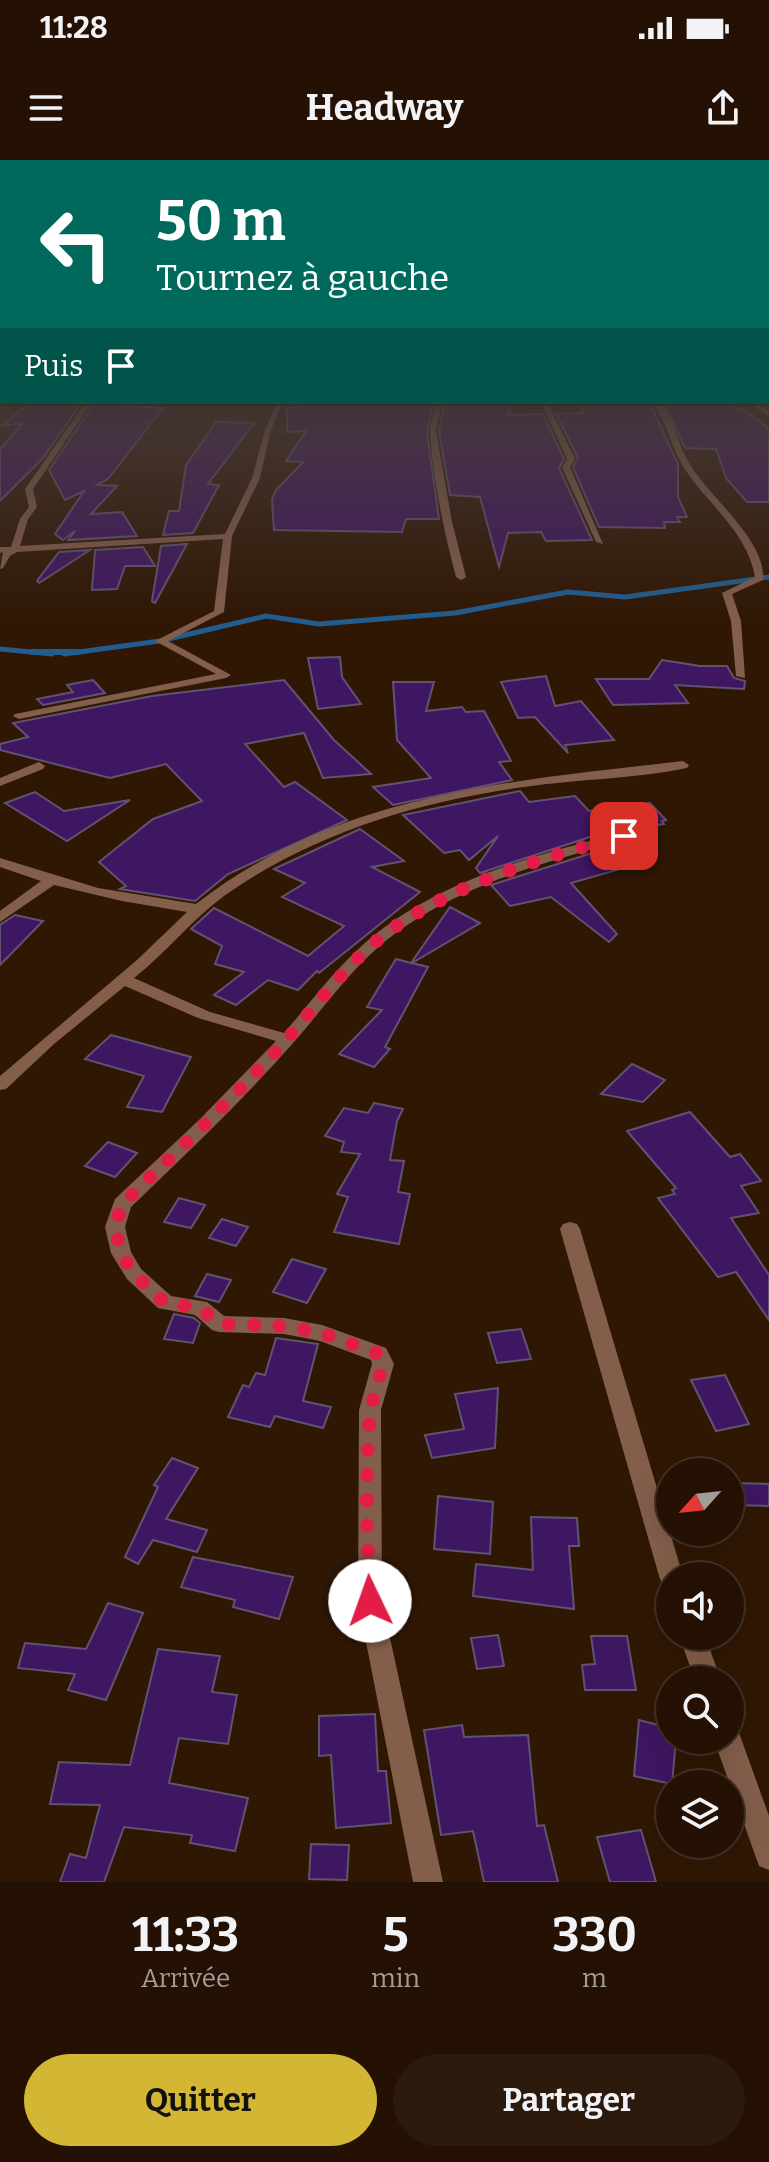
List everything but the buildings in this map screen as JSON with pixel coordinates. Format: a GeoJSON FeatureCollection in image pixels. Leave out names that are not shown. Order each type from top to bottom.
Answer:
{"type":"FeatureCollection","features":[{"type":"Feature","properties":{"kind":"street"},"geometry":{"type":"LineString","coordinates":[[0,566],[6,554],[15,549],[24,519],[33,507],[29,489],[49,460]]}},
{"type":"Feature","properties":{"kind":"street"},"geometry":{"type":"LineString","coordinates":[[19,716],[226,675],[160,641],[219,612],[228,536],[256,478],[260,460]]}},
{"type":"Feature","properties":{"kind":"street"},"geometry":{"type":"LineString","coordinates":[[439,460],[443,506],[461,577]]}},
{"type":"Feature","properties":{"kind":"street"},"geometry":{"type":"LineString","coordinates":[[570,460],[566,467],[600,542]]}},
{"type":"Feature","properties":{"kind":"street"},"geometry":{"type":"LineString","coordinates":[[683,460],[701,490],[727,516],[760,562],[760,578],[727,593],[736,621],[741,676]]}},
{"type":"Feature","properties":{"kind":"street"},"geometry":{"type":"LineString","coordinates":[[0,550],[228,536]]}},
{"type":"Feature","properties":{"kind":"street"},"geometry":{"type":"LineString","coordinates":[[0,1085],[199,909],[232,884],[373,818],[507,787],[683,765]]}},
{"type":"Feature","properties":{"kind":"street"},"geometry":{"type":"LineString","coordinates":[[0,782],[39,766]]}},
{"type":"Feature","properties":{"kind":"street"},"geometry":{"type":"LineString","coordinates":[[428,1882],[370,1601],[368,1452],[370,1410],[383,1364],[379,1354],[334,1337],[284,1326],[219,1324],[200,1308],[165,1303],[134,1274],[121,1253],[115,1227],[122,1204],[225,1106],[384,936],[429,908],[545,858],[624,836]]}},
{"type":"Feature","properties":{"kind":"street"},"geometry":{"type":"LineString","coordinates":[[0,862],[49,882],[132,901],[199,909]]}},
{"type":"Feature","properties":{"kind":"street"},"geometry":{"type":"LineString","coordinates":[[0,918],[49,882]]}},
{"type":"Feature","properties":{"kind":"street"},"geometry":{"type":"LineString","coordinates":[[123,979],[204,1015],[288,1039]]}},
{"type":"Feature","properties":{"kind":"street"},"geometry":{"type":"LineString","coordinates":[[570,1229],[667,1562]]}},
{"type":"Feature","properties":{"kind":"street"},"geometry":{"type":"LineString","coordinates":[[733,1754],[769,1856]]}},
{"type":"Feature","properties":{"kind":"waterway"},"geometry":{"type":"LineString","coordinates":[[79,652],[160,641],[266,616],[319,624],[455,613],[568,592],[625,597],[769,577]]}},
{"type":"Feature","properties":{"kind":"waterway"},"geometry":{"type":"LineString","coordinates":[[0,649],[52,654]]}},
{"type":"Feature","properties":{"kind":"waterway"},"geometry":{"type":"LineString","coordinates":[[32,652],[79,652]]}},
{"type":"Feature","properties":{"kind":"waterway"},"geometry":{"type":"LineString","coordinates":[[64,654],[79,652]]}},
{"type":"Feature","properties":{"kind":"route"},"geometry":{"type":"LineString","coordinates":[[370,1601],[368,1452],[370,1410],[383,1364],[379,1354],[370,1348],[322,1333],[284,1326],[219,1324],[200,1308],[165,1303],[134,1274],[121,1253],[115,1227],[122,1204],[225,1106],[328,992],[384,936],[440,901],[545,858],[624,836]]}}]}
